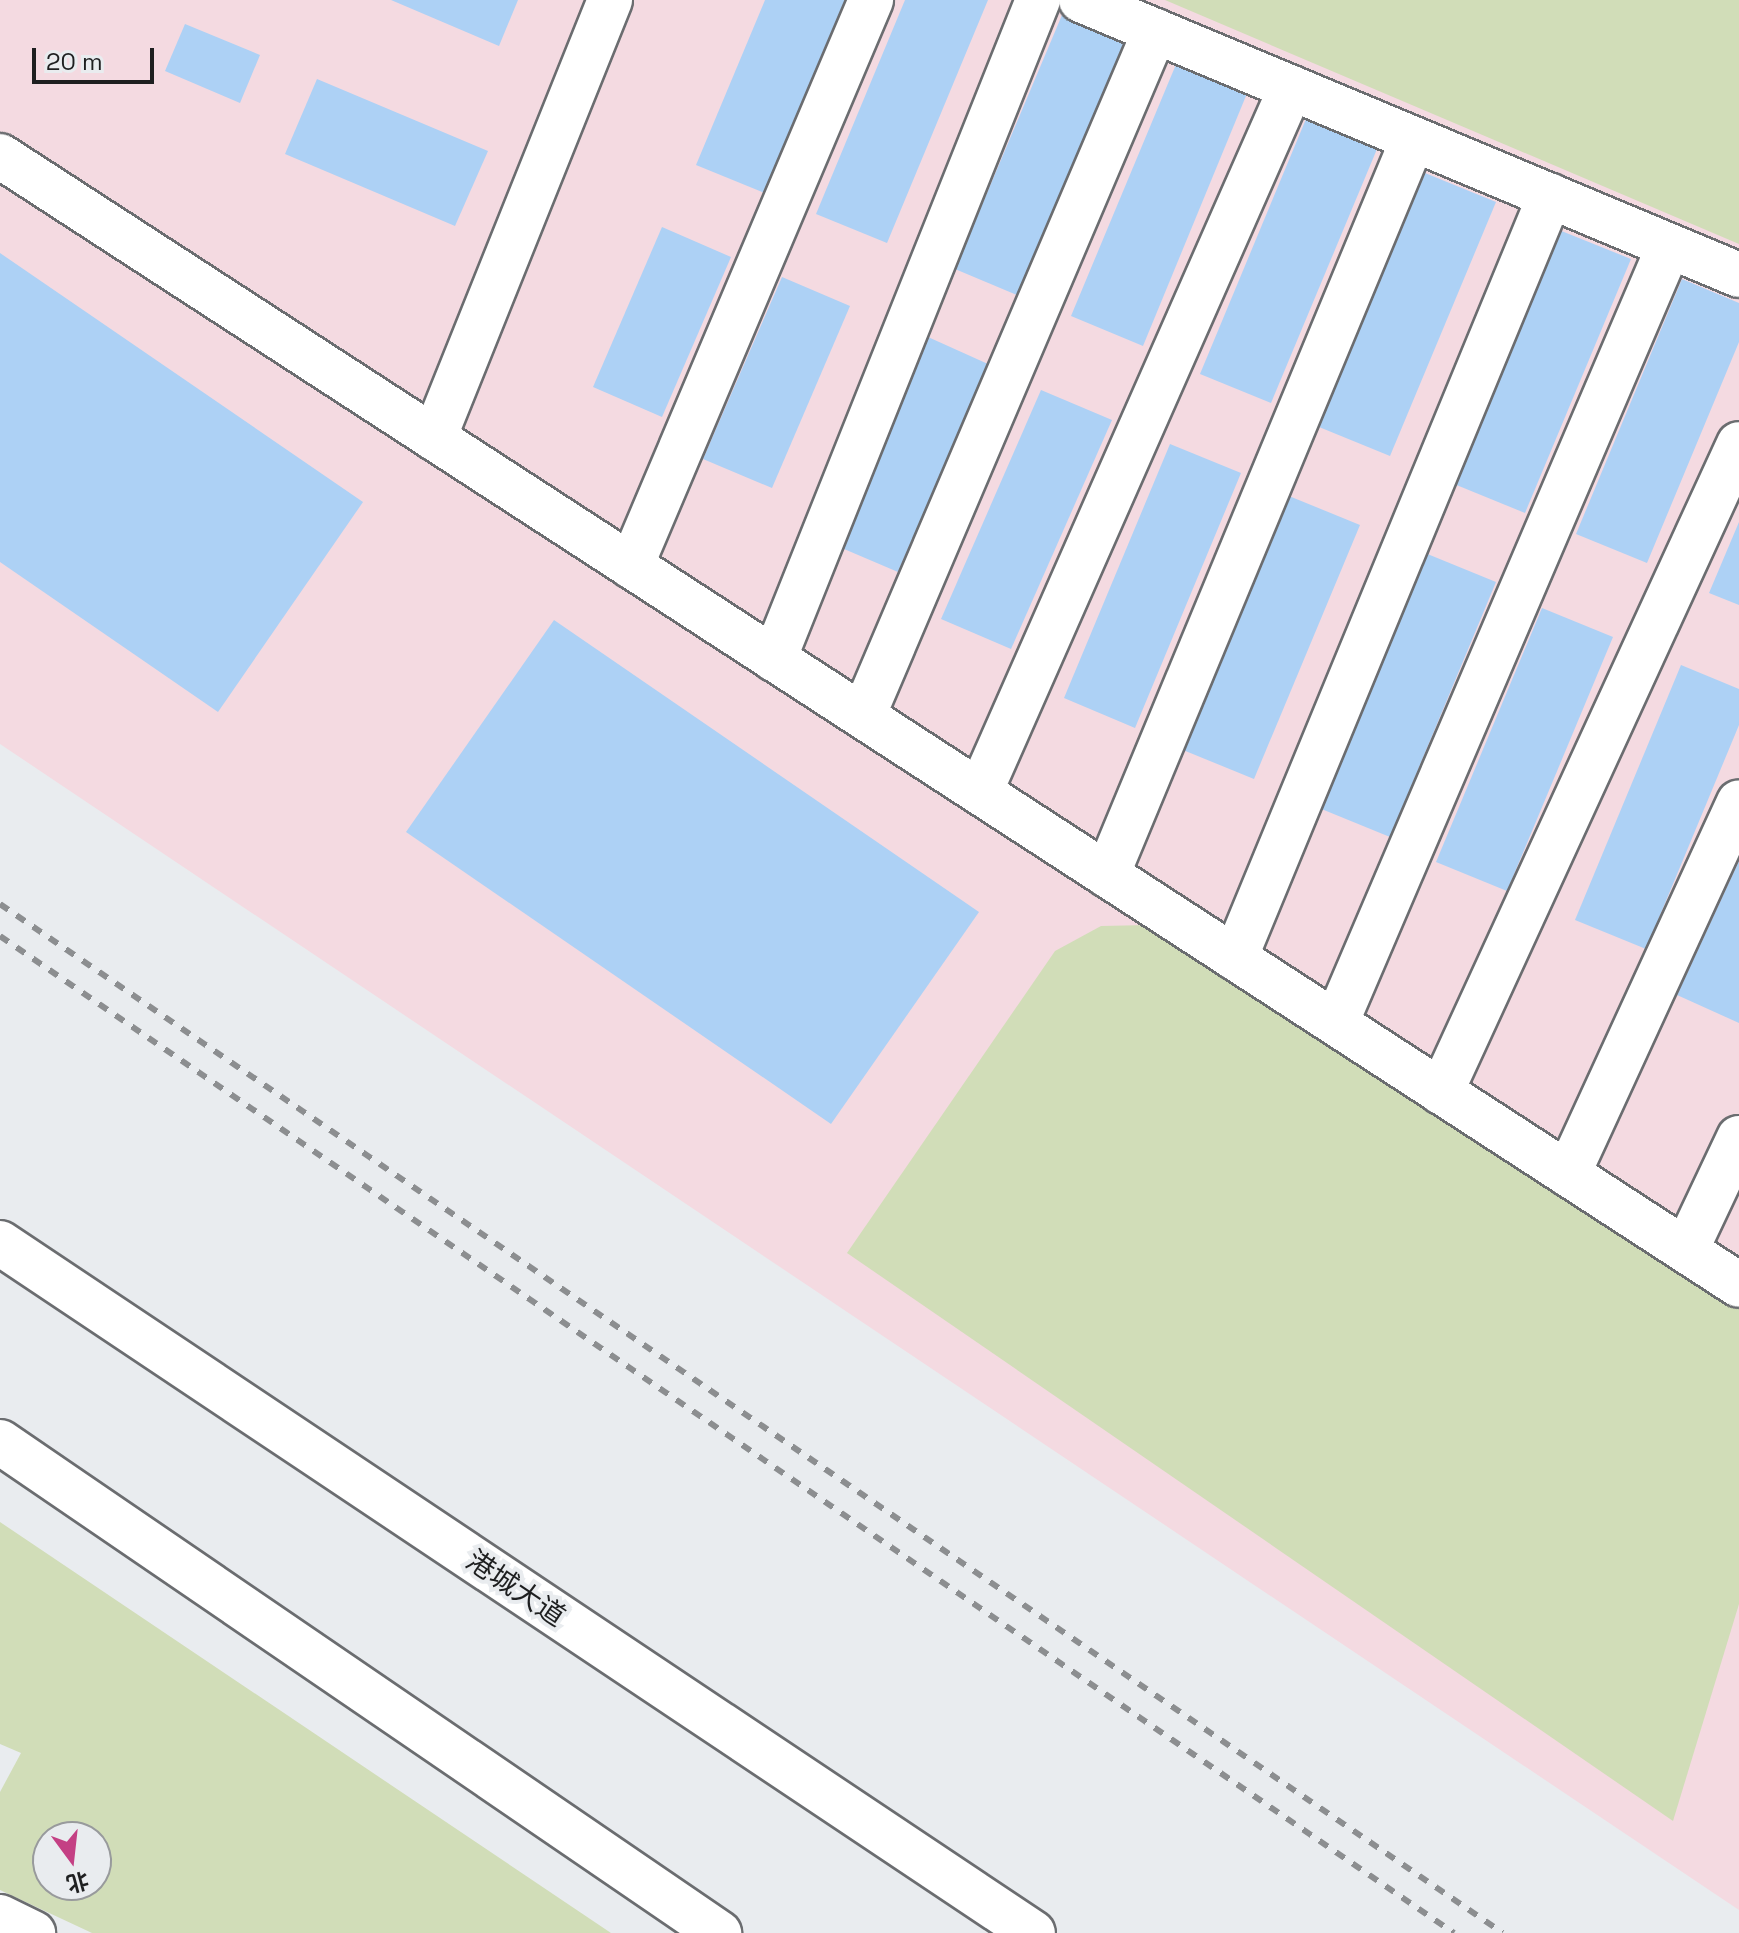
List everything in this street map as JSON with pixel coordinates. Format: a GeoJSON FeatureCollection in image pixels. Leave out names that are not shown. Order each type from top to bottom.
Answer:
{"type":"FeatureCollection","features":[{"type":"Feature","properties":{"kind":"main road"},"geometry":{"type":"LineString","coordinates":[[434,438],[610,0]]}},
{"type":"Feature","properties":{"kind":"main road"},"geometry":{"type":"LineString","coordinates":[[631,566],[871,0]]}},
{"type":"Feature","properties":{"kind":"main road"},"geometry":{"type":"LineString","coordinates":[[774,659],[1038,0]]}},
{"type":"Feature","properties":{"kind":"main road"},"geometry":{"type":"LineString","coordinates":[[1081,0],[1739,275]]}},
{"type":"Feature","properties":{"kind":"main road"},"geometry":{"type":"LineString","coordinates":[[863,716],[1155,31]]}},
{"type":"Feature","properties":{"kind":"main road"},"geometry":{"type":"LineString","coordinates":[[980,792],[1291,88]]}},
{"type":"Feature","properties":{"kind":"main road"},"geometry":{"type":"LineString","coordinates":[[1107,875],[1413,139]]}},
{"type":"Feature","properties":{"kind":"main road"},"geometry":{"type":"LineString","coordinates":[[0,156],[1739,1285]]}},
{"type":"Feature","properties":{"kind":"main road"},"geometry":{"type":"LineString","coordinates":[[1235,958],[1550,196]]}},
{"type":"Feature","properties":{"kind":"main road"},"geometry":{"type":"LineString","coordinates":[[1336,1023],[1669,246]]}},
{"type":"Feature","properties":{"kind":"main road"},"geometry":{"type":"LineString","coordinates":[[1441,1092],[1739,444]]}},
{"type":"Feature","properties":{"kind":"main road"},"geometry":{"type":"LineString","coordinates":[[1568,1174],[1739,803]]}},
{"type":"Feature","properties":{"kind":"main road"},"geometry":{"type":"LineString","coordinates":[[1686,1250],[1739,1138]]}},
{"type":"Feature","properties":{"kind":"main road","name":"港城大道"},"geometry":{"type":"LineString","coordinates":[[0,1243],[1033,1933]]}},
{"type":"Feature","properties":{"kind":"main road"},"geometry":{"type":"LineString","coordinates":[[0,1442],[719,1933]]}},
{"type":"Feature","properties":{"kind":"main road"},"geometry":{"type":"LineString","coordinates":[[0,1917],[33,1933]]}},
{"type":"Feature","properties":{"kind":"shaded area"},"geometry":{"type":"Polygon","coordinates":[[[0,0],[1739,0],[1739,1910],[0,744],[0,0]]]}},
{"type":"Feature","properties":{"kind":"green space"},"geometry":{"type":"Polygon","coordinates":[[[1165,0],[1739,0],[1739,244],[1165,0]]]}},
{"type":"Feature","properties":{"kind":"green space"},"geometry":{"type":"Polygon","coordinates":[[[1148,925],[1739,1306],[1739,1604],[1673,1821],[847,1253],[1055,951],[1101,926],[1148,925]]]}},
{"type":"Feature","properties":{"kind":"green space"},"geometry":{"type":"Polygon","coordinates":[[[0,1522],[611,1933],[92,1933],[0,1890],[0,1792],[21,1753],[0,1744],[0,1522]]]}},
{"type":"Feature","properties":{"kind":"building"},"geometry":{"type":"Polygon","coordinates":[[[391,0],[518,0],[499,46],[391,0]]]}},
{"type":"Feature","properties":{"kind":"building"},"geometry":{"type":"Polygon","coordinates":[[[765,0],[848,0],[767,194],[696,165],[765,0]]]}},
{"type":"Feature","properties":{"kind":"building"},"geometry":{"type":"Polygon","coordinates":[[[905,0],[988,0],[887,243],[816,214],[905,0]]]}},
{"type":"Feature","properties":{"kind":"building"},"geometry":{"type":"Polygon","coordinates":[[[1062,15],[1132,44],[1026,299],[955,269],[1062,15]]]}},
{"type":"Feature","properties":{"kind":"building"},"geometry":{"type":"Polygon","coordinates":[[[185,24],[260,55],[240,103],[165,71],[185,24]]]}},
{"type":"Feature","properties":{"kind":"building"},"geometry":{"type":"Polygon","coordinates":[[[1177,62],[1248,91],[1143,346],[1071,316],[1177,62]]]}},
{"type":"Feature","properties":{"kind":"building"},"geometry":{"type":"Polygon","coordinates":[[[317,79],[488,151],[455,226],[285,154],[317,79]]]}},
{"type":"Feature","properties":{"kind":"building"},"geometry":{"type":"Polygon","coordinates":[[[1306,119],[1377,149],[1271,403],[1200,374],[1306,119]]]}},
{"type":"Feature","properties":{"kind":"building"},"geometry":{"type":"Polygon","coordinates":[[[1425,173],[1496,202],[1390,456],[1319,427],[1425,173]]]}},
{"type":"Feature","properties":{"kind":"building"},"geometry":{"type":"Polygon","coordinates":[[[662,227],[731,257],[662,417],[593,387],[662,227]]]}},
{"type":"Feature","properties":{"kind":"building"},"geometry":{"type":"Polygon","coordinates":[[[1559,230],[1631,259],[1525,513],[1454,484],[1559,230]]]}},
{"type":"Feature","properties":{"kind":"building"},"geometry":{"type":"Polygon","coordinates":[[[0,253],[363,502],[218,712],[0,562],[0,253]]]}},
{"type":"Feature","properties":{"kind":"building"},"geometry":{"type":"Polygon","coordinates":[[[782,277],[850,306],[772,488],[703,459],[782,277]]]}},
{"type":"Feature","properties":{"kind":"building"},"geometry":{"type":"Polygon","coordinates":[[[1682,279],[1739,303],[1739,342],[1647,563],[1576,534],[1682,279]]]}},
{"type":"Feature","properties":{"kind":"building"},"geometry":{"type":"Polygon","coordinates":[[[928,337],[988,364],[898,572],[837,546],[928,337]]]}},
{"type":"Feature","properties":{"kind":"building"},"geometry":{"type":"Polygon","coordinates":[[[1041,390],[1112,420],[1011,649],[941,619],[1041,390]]]}},
{"type":"Feature","properties":{"kind":"building"},"geometry":{"type":"Polygon","coordinates":[[[1170,444],[1241,473],[1135,728],[1064,698],[1170,444]]]}},
{"type":"Feature","properties":{"kind":"building"},"geometry":{"type":"Polygon","coordinates":[[[1289,496],[1360,525],[1254,779],[1183,750],[1289,496]]]}},
{"type":"Feature","properties":{"kind":"building"},"geometry":{"type":"Polygon","coordinates":[[[1739,522],[1739,605],[1709,593],[1739,522]]]}},
{"type":"Feature","properties":{"kind":"building"},"geometry":{"type":"Polygon","coordinates":[[[1425,553],[1496,582],[1390,837],[1319,808],[1425,553]]]}},
{"type":"Feature","properties":{"kind":"building"},"geometry":{"type":"Polygon","coordinates":[[[1542,608],[1613,637],[1507,891],[1436,862],[1542,608]]]}},
{"type":"Feature","properties":{"kind":"building"},"geometry":{"type":"Polygon","coordinates":[[[554,620],[979,912],[831,1124],[406,832],[554,620]]]}},
{"type":"Feature","properties":{"kind":"building"},"geometry":{"type":"Polygon","coordinates":[[[1681,665],[1739,689],[1739,725],[1646,949],[1575,920],[1681,665]]]}},
{"type":"Feature","properties":{"kind":"building"},"geometry":{"type":"Polygon","coordinates":[[[1739,861],[1739,1023],[1677,995],[1739,861]]]}},
{"type":"Feature","properties":{"kind":"railway"},"geometry":{"type":"LineString","coordinates":[[0,904],[1503,1933]]}},
{"type":"Feature","properties":{"kind":"railway"},"geometry":{"type":"LineString","coordinates":[[0,936],[1454,1933]]}}]}
